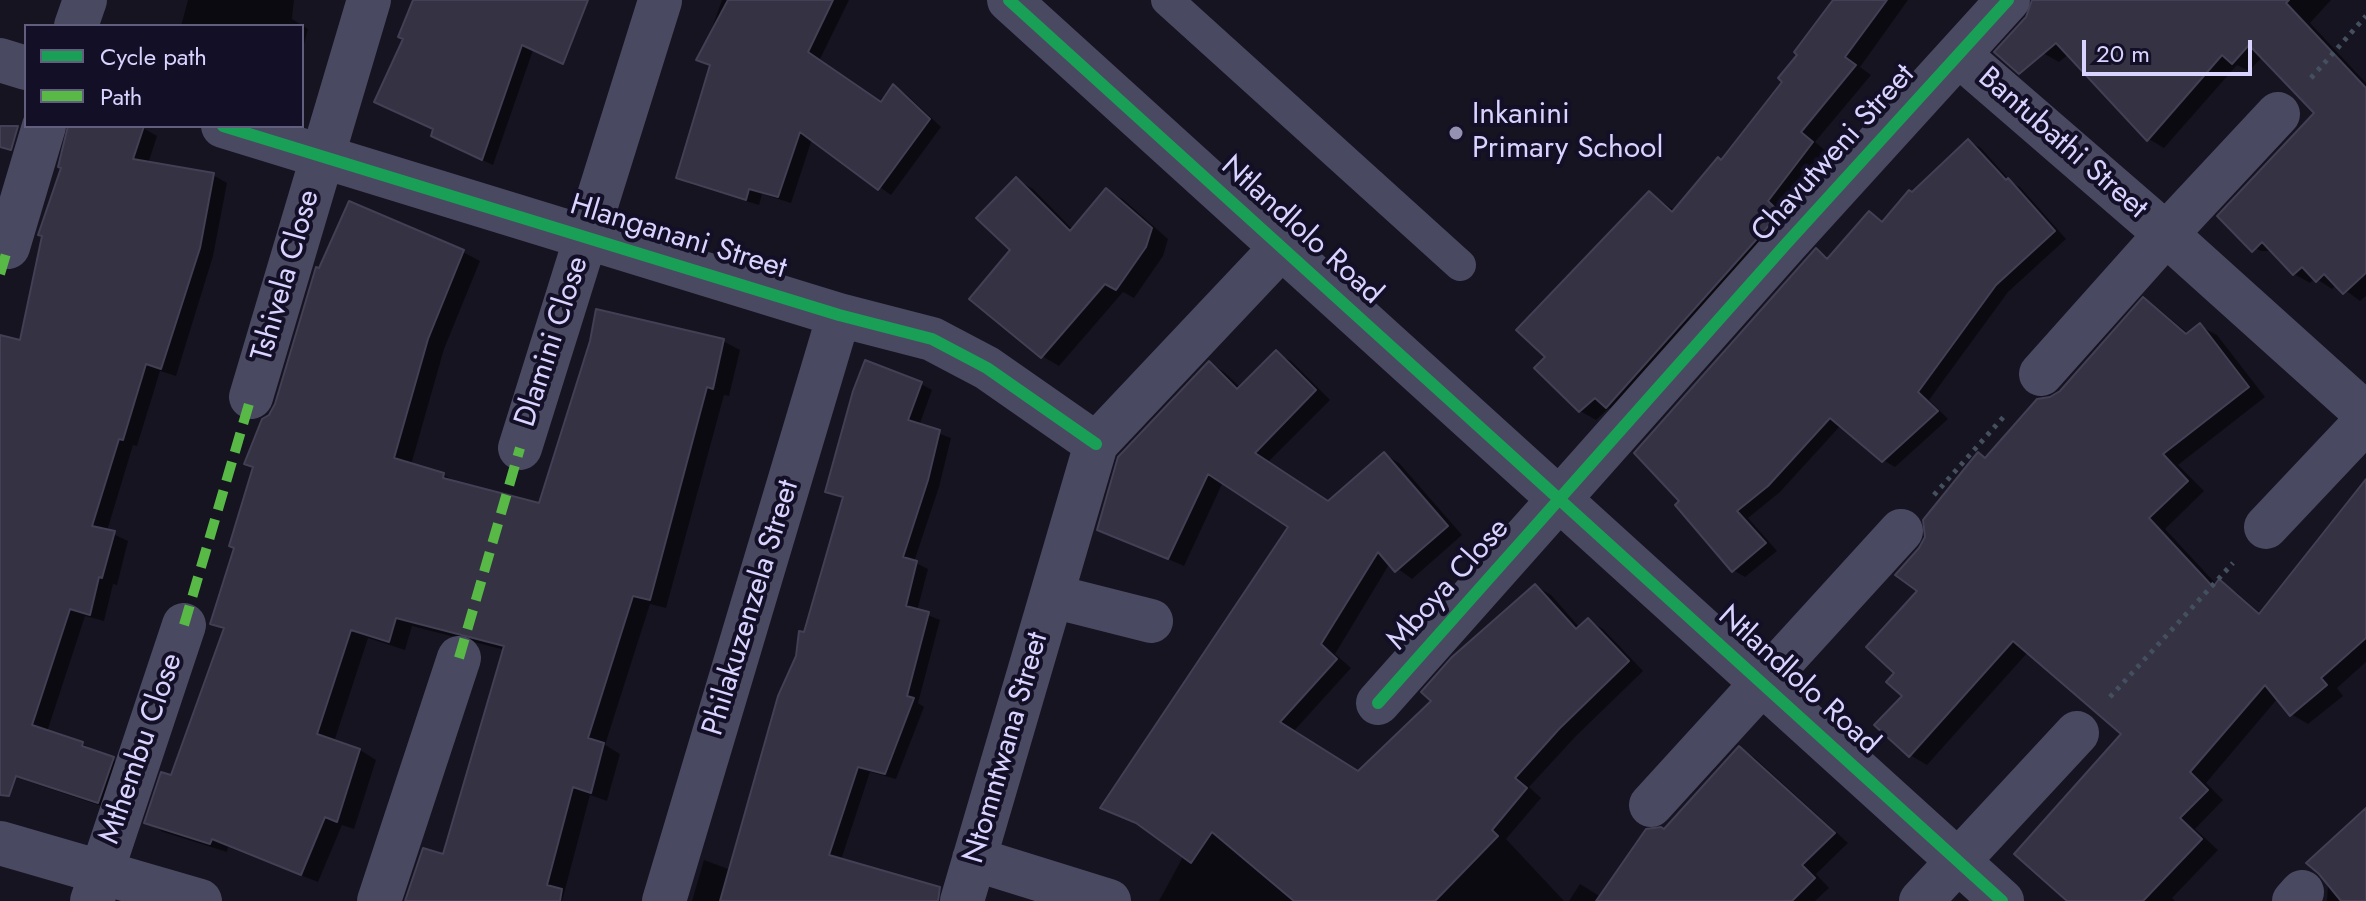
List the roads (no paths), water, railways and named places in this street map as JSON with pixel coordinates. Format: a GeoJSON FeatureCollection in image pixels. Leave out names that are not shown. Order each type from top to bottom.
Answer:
{"type":"FeatureCollection","features":[{"type":"Feature","properties":{"kind":"street"},"geometry":{"type":"LineString","coordinates":[[77,24],[85,0]]}},
{"type":"Feature","properties":{"kind":"street","name":"Tshivela Close"},"geometry":{"type":"LineString","coordinates":[[251,397],[369,0]]}},
{"type":"Feature","properties":{"kind":"street","name":"Chavutweni Street"},"geometry":{"type":"LineString","coordinates":[[1559,500],[2008,0]]}},
{"type":"Feature","properties":{"kind":"street","name":"Dlamini Close"},"geometry":{"type":"LineString","coordinates":[[520,448],[660,1]]}},
{"type":"Feature","properties":{"kind":"street","name":"Ntlandlolo Road"},"geometry":{"type":"LineString","coordinates":[[1025,5],[1281,248],[2002,901]]}},
{"type":"Feature","properties":{"kind":"street","name":"Bantubathi Street"},"geometry":{"type":"LineString","coordinates":[[1959,55],[2166,234],[2366,414]]}},
{"type":"Feature","properties":{"kind":"street"},"geometry":{"type":"LineString","coordinates":[[0,60],[24,67]]}},
{"type":"Feature","properties":{"kind":"street","name":"Bantubathi Street"},"geometry":{"type":"LineString","coordinates":[[2041,374],[2278,114]]}},
{"type":"Feature","properties":{"kind":"street"},"geometry":{"type":"LineString","coordinates":[[8,247],[43,128]]}},
{"type":"Feature","properties":{"kind":"street","name":"Hlanganani Street"},"geometry":{"type":"LineString","coordinates":[[230,128],[839,315],[932,339],[987,368],[1096,444]]}},
{"type":"Feature","properties":{"kind":"street","name":"Ntomntwana Street"},"geometry":{"type":"LineString","coordinates":[[962,901],[1096,444],[1281,248]]}},
{"type":"Feature","properties":{"kind":"street","name":"Philakuzenzela Street"},"geometry":{"type":"LineString","coordinates":[[664,901],[839,315]]}},
{"type":"Feature","properties":{"kind":"street"},"geometry":{"type":"LineString","coordinates":[[2266,527],[2366,421]]}},
{"type":"Feature","properties":{"kind":"street","name":"Mboya Close"},"geometry":{"type":"LineString","coordinates":[[1378,703],[1559,500]]}},
{"type":"Feature","properties":{"kind":"street","name":"Ntlandlolo Road"},"geometry":{"type":"LineString","coordinates":[[1651,805],[1901,531]]}},
{"type":"Feature","properties":{"kind":"street","name":"Ntomntwana Street"},"geometry":{"type":"LineString","coordinates":[[1052,596],[1151,621]]}},
{"type":"Feature","properties":{"kind":"street","name":"Mthembu Close"},"geometry":{"type":"LineString","coordinates":[[96,887],[184,625]]}},
{"type":"Feature","properties":{"kind":"street"},"geometry":{"type":"LineString","coordinates":[[379,901],[459,658]]}},
{"type":"Feature","properties":{"kind":"street"},"geometry":{"type":"LineString","coordinates":[[1921,901],[2077,733]]}},
{"type":"Feature","properties":{"kind":"street"},"geometry":{"type":"LineString","coordinates":[[0,843],[96,887],[200,901]]}},
{"type":"Feature","properties":{"kind":"street"},"geometry":{"type":"LineString","coordinates":[[974,859],[1109,901]]}},
{"type":"Feature","properties":{"kind":"lane"},"geometry":{"type":"LineString","coordinates":[[1167,0],[1460,265]]}},
{"type":"Feature","properties":{"kind":"place","name":"Inkanini Primary School"},"geometry":{"type":"Point","coordinates":[1456,133]}}]}
